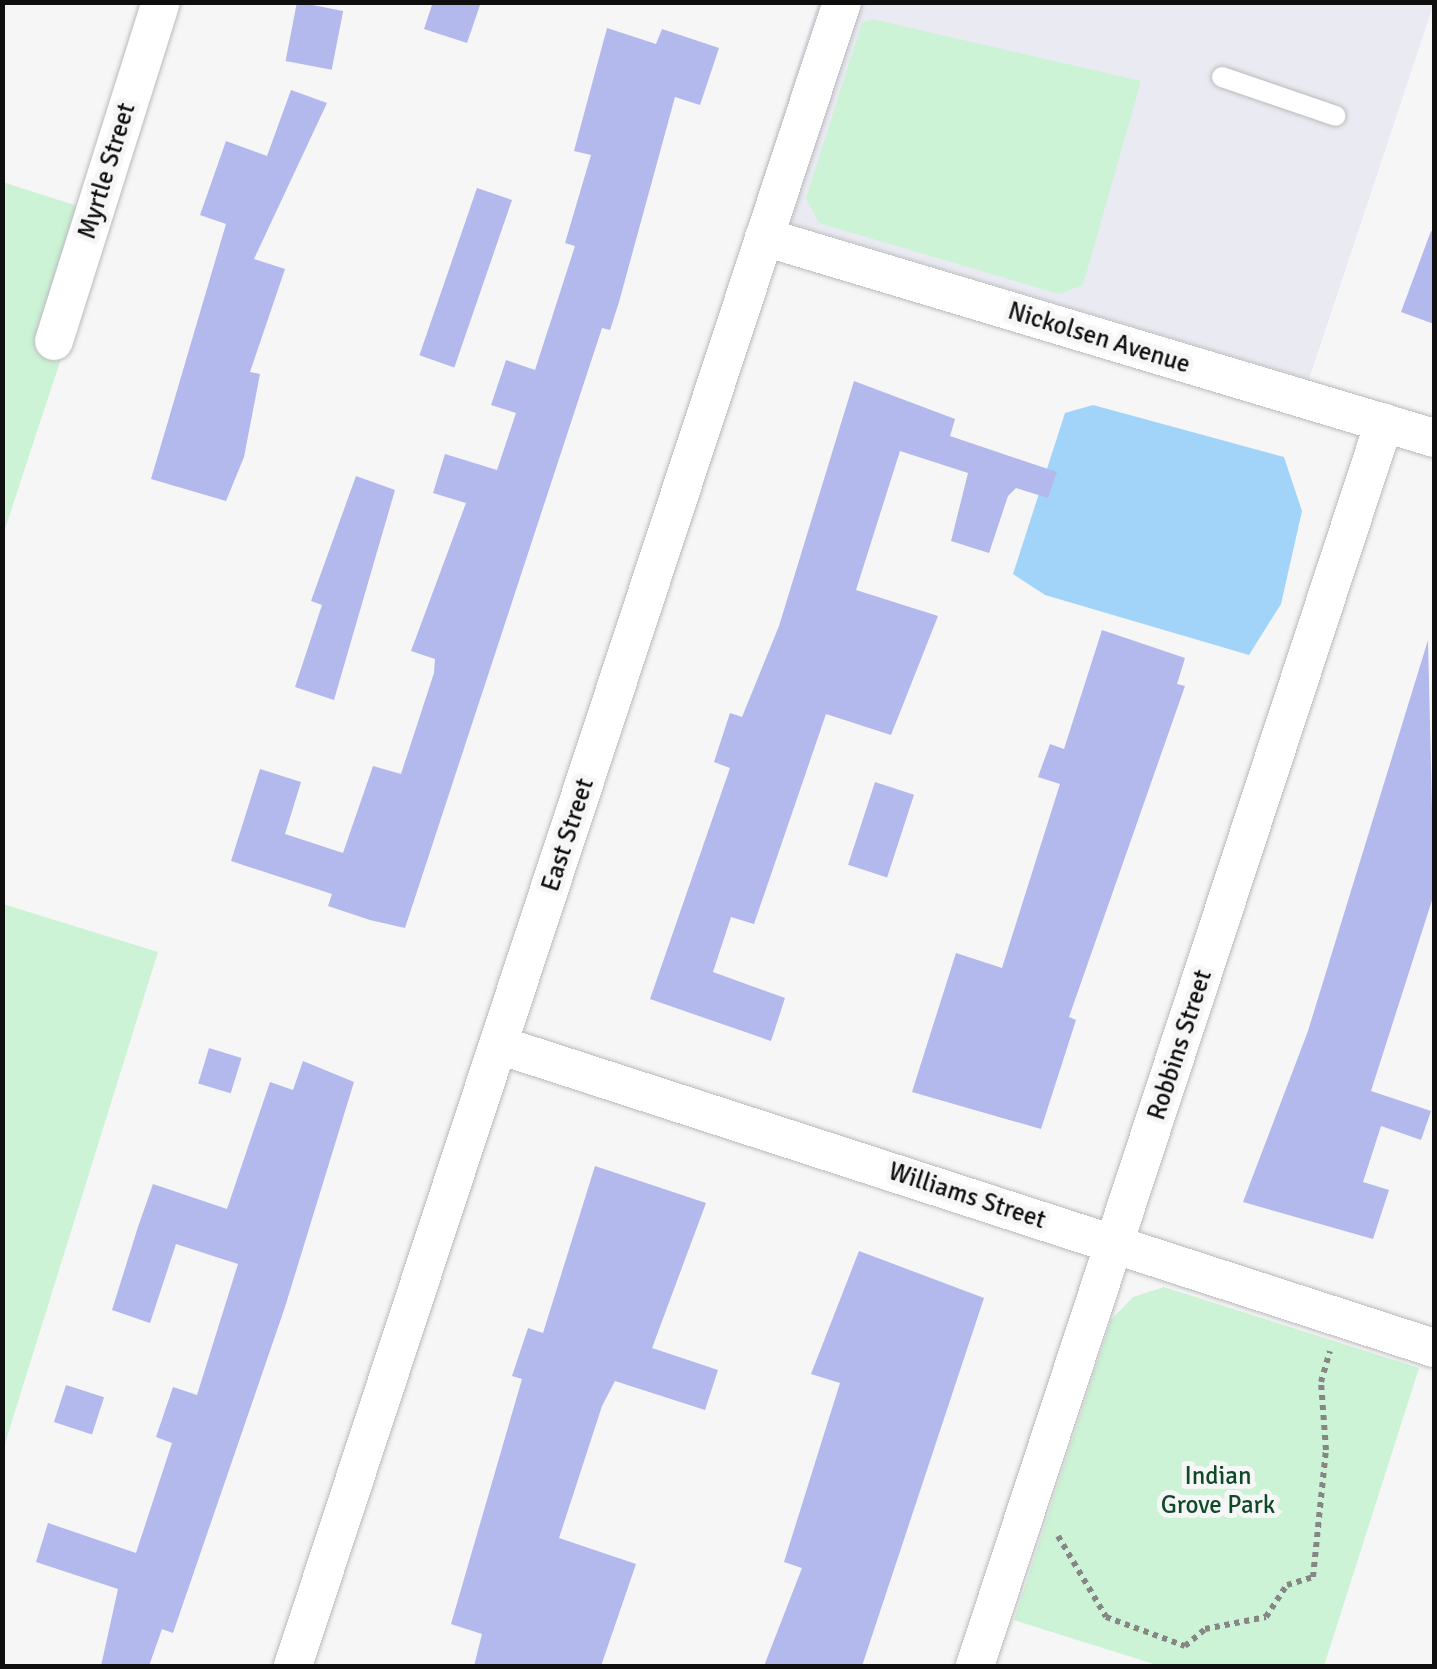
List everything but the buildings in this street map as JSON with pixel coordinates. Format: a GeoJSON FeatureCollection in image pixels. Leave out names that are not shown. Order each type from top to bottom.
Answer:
{"type":"FeatureCollection","features":[{"type":"Feature","properties":{"kind":"street","name":"Myrtle Street"},"geometry":{"type":"LineString","coordinates":[[54,341],[161,2]]}},
{"type":"Feature","properties":{"kind":"street","name":"East Street"},"geometry":{"type":"LineString","coordinates":[[294,1666],[842,2]]}},
{"type":"Feature","properties":{"kind":"street","name":"Nickolsen Avenue"},"geometry":{"type":"LineString","coordinates":[[764,237],[1434,438]]}},
{"type":"Feature","properties":{"kind":"street","name":"Robbins Street"},"geometry":{"type":"LineString","coordinates":[[975,1666],[1384,423]]}},
{"type":"Feature","properties":{"kind":"street","name":"Williams Street"},"geometry":{"type":"LineString","coordinates":[[499,1045],[1434,1348]]}},
{"type":"Feature","properties":{"kind":"lane"},"geometry":{"type":"LineString","coordinates":[[1222,77],[1336,116]]}},
{"type":"Feature","properties":{"kind":"path"},"geometry":{"type":"LineString","coordinates":[[1025,1512],[1052,1525],[1106,1617],[1186,1646],[1204,1629],[1266,1617],[1287,1585],[1313,1577],[1326,1450],[1320,1382],[1340,1318]]}},
{"type":"Feature","properties":{"kind":"shaded area"},"geometry":{"type":"Polygon","coordinates":[[[818,3],[1434,3],[1309,379],[751,212],[818,3]]]}},
{"type":"Feature","properties":{"kind":"green space"},"geometry":{"type":"Polygon","coordinates":[[[872,19],[1141,81],[1083,285],[1059,294],[819,223],[806,198],[862,23],[872,19]]]}},
{"type":"Feature","properties":{"kind":"green space"},"geometry":{"type":"Polygon","coordinates":[[[3,182],[108,216],[3,535],[3,182]]]}},
{"type":"Feature","properties":{"kind":"green space"},"geometry":{"type":"Polygon","coordinates":[[[2,904],[158,952],[3,1450],[2,904]]]}},
{"type":"Feature","properties":{"kind":"green space","name":"Indian Grove Park"},"geometry":{"type":"Polygon","coordinates":[[[1164,1287],[1419,1368],[1324,1666],[1160,1666],[1014,1620],[1111,1320],[1133,1297],[1164,1287]]]}},
{"type":"Feature","properties":{"kind":"water"},"geometry":{"type":"Polygon","coordinates":[[[1093,405],[1284,457],[1302,511],[1281,604],[1249,655],[1045,595],[1013,574],[1065,413],[1093,405]]]}}]}
